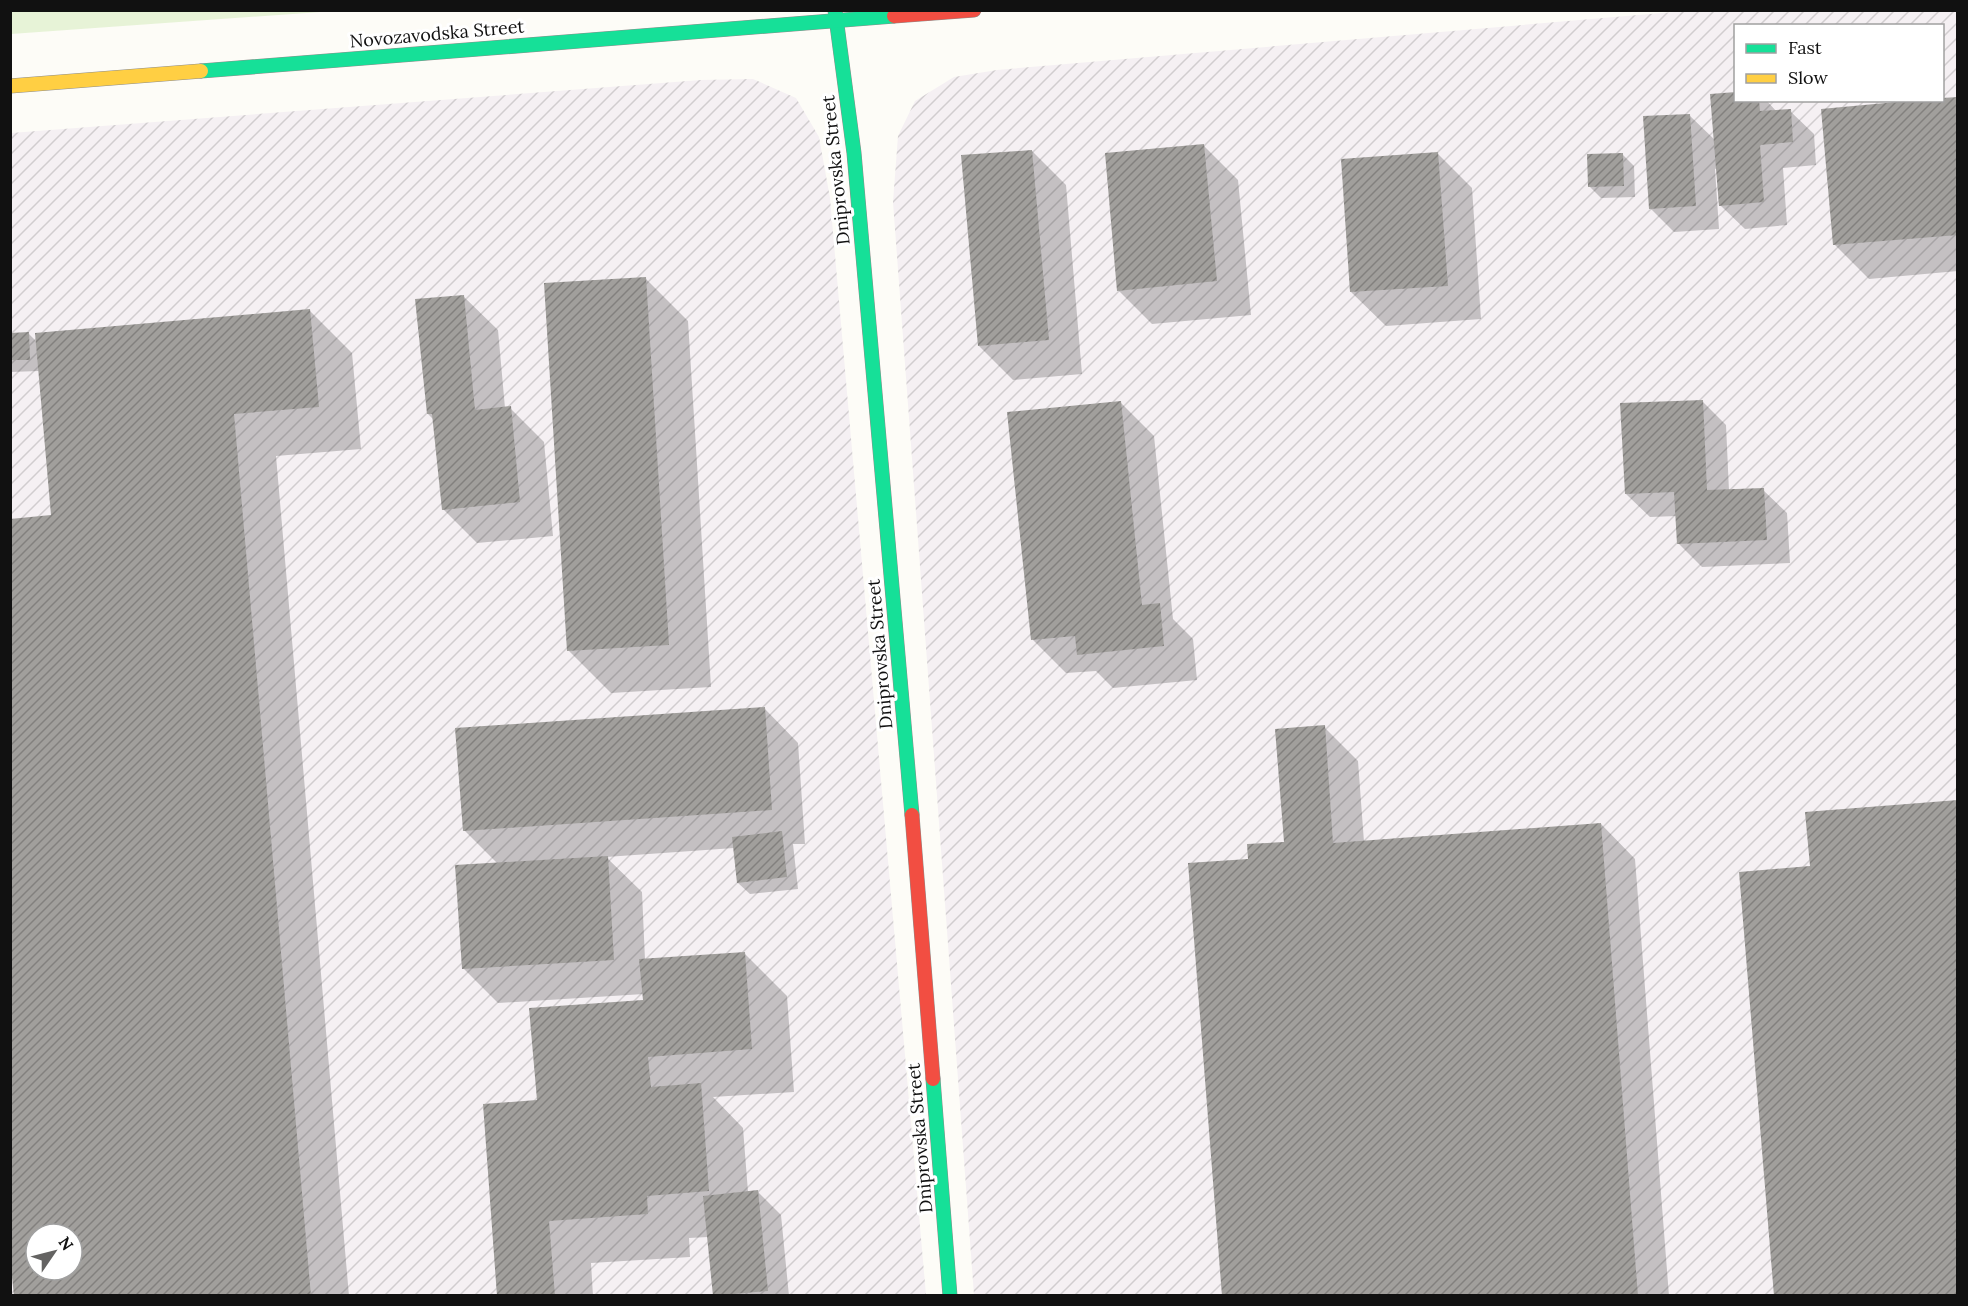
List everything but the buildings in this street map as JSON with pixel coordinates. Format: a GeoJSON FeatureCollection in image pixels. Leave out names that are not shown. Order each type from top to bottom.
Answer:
{"type":"FeatureCollection","features":[{"type":"Feature","properties":{"kind":"street","name":"Novozavodska Street"},"geometry":{"type":"LineString","coordinates":[[10,86],[836,15],[974,10]]}},
{"type":"Feature","properties":{"kind":"street","name":"Dniprovska Street"},"geometry":{"type":"LineString","coordinates":[[836,15],[854,153],[910,792],[950,1296]]}},
{"type":"Feature","properties":{"kind":"shaded area"},"geometry":{"type":"Polygon","coordinates":[[[1685,11],[1957,11],[1957,1295],[974,1295],[893,202],[898,136],[915,101],[954,77],[997,70],[1685,11]]]}},
{"type":"Feature","properties":{"kind":"shaded area"},"geometry":{"type":"Polygon","coordinates":[[[753,79],[796,98],[819,137],[830,198],[926,1295],[11,1296],[11,133],[701,80],[753,79]]]}},
{"type":"Feature","properties":{"kind":"green space"},"geometry":{"type":"Polygon","coordinates":[[[11,10],[335,10],[335,11],[11,34],[11,10]]]}},
{"type":"Feature","properties":{"kind":"traffic: fast"},"geometry":{"type":"LineString","coordinates":[[835,10],[854,153],[912,815]]}},
{"type":"Feature","properties":{"kind":"traffic: fast"},"geometry":{"type":"LineString","coordinates":[[201,71],[894,16]]}},
{"type":"Feature","properties":{"kind":"traffic: fast"},"geometry":{"type":"LineString","coordinates":[[933,1079],[950,1296]]}},
{"type":"Feature","properties":{"kind":"traffic: slow"},"geometry":{"type":"LineString","coordinates":[[10,86],[201,71]]}},
{"type":"Feature","properties":{"kind":"traffic: jam"},"geometry":{"type":"LineString","coordinates":[[894,16],[974,10]]}},
{"type":"Feature","properties":{"kind":"traffic: jam"},"geometry":{"type":"LineString","coordinates":[[912,815],[933,1079]]}}]}
